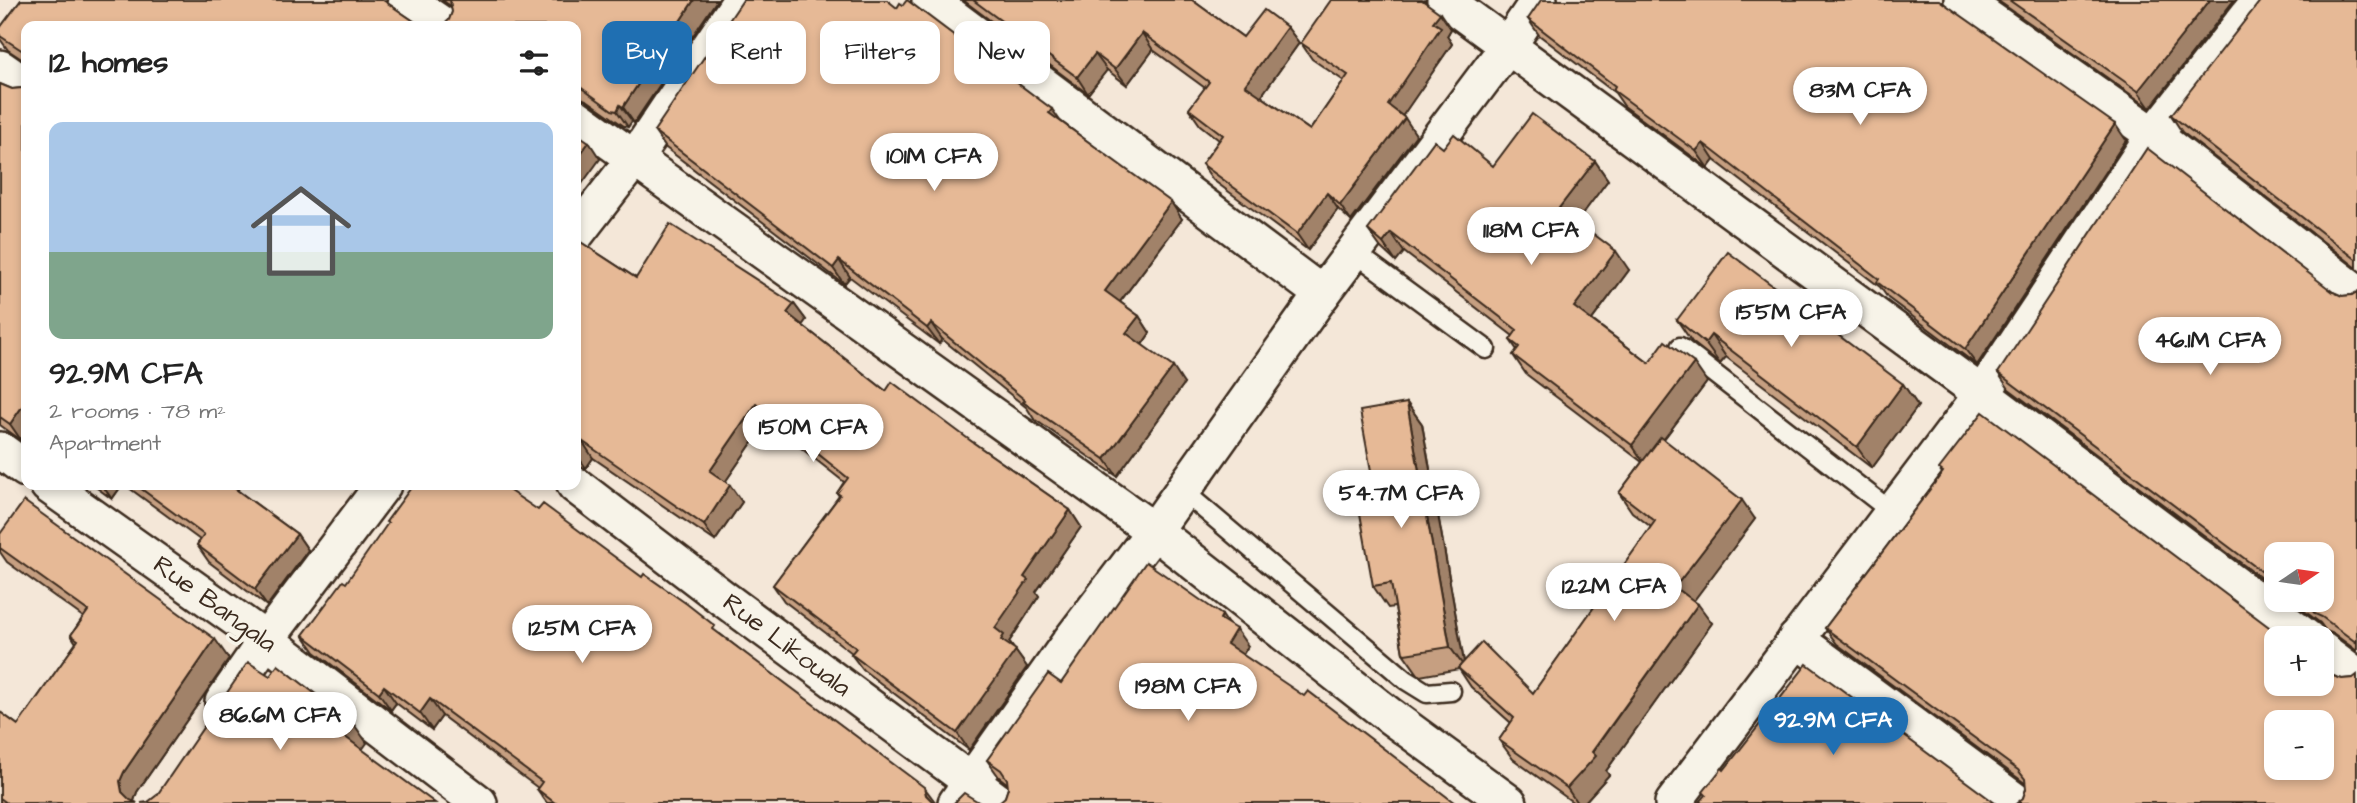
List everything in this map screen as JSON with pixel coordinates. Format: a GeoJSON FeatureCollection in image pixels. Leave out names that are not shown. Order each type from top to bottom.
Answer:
{"type":"FeatureCollection","features":[{"type":"Feature","properties":{"kind":"street"},"geometry":{"type":"LineString","coordinates":[[406,0],[437,21]]}},
{"type":"Feature","properties":{"kind":"street"},"geometry":{"type":"LineString","coordinates":[[581,228],[635,158],[741,0]]}},
{"type":"Feature","properties":{"kind":"street"},"geometry":{"type":"LineString","coordinates":[[930,0],[1322,294]]}},
{"type":"Feature","properties":{"kind":"street"},"geometry":{"type":"LineString","coordinates":[[1445,0],[1983,394],[2291,626]]}},
{"type":"Feature","properties":{"kind":"street"},"geometry":{"type":"LineString","coordinates":[[964,793],[1322,294],[1508,46],[1539,0]]}},
{"type":"Feature","properties":{"kind":"street"},"geometry":{"type":"LineString","coordinates":[[1962,0],[2154,135],[2357,293]]}},
{"type":"Feature","properties":{"kind":"street"},"geometry":{"type":"LineString","coordinates":[[1673,803],[1983,394],[2154,135],[2260,0]]}},
{"type":"Feature","properties":{"kind":"street"},"geometry":{"type":"LineString","coordinates":[[0,68],[21,83]]}},
{"type":"Feature","properties":{"kind":"street"},"geometry":{"type":"LineString","coordinates":[[581,120],[1154,531],[1390,716],[1509,803]]}},
{"type":"Feature","properties":{"kind":"street"},"geometry":{"type":"LineString","coordinates":[[0,450],[21,465]]}},
{"type":"Feature","properties":{"kind":"street","name":"Rue Bangala"},"geometry":{"type":"LineString","coordinates":[[55,490],[266,640],[479,803]]}},
{"type":"Feature","properties":{"kind":"street"},"geometry":{"type":"LineString","coordinates":[[206,727],[266,640],[379,490]]}},
{"type":"Feature","properties":{"kind":"street","name":"Rue Likouala"},"geometry":{"type":"LineString","coordinates":[[581,490],[724,599],[964,793],[1000,803]]}},
{"type":"Feature","properties":{"kind":"street"},"geometry":{"type":"LineString","coordinates":[[1796,639],[2018,803]]}},
{"type":"Feature","properties":{"kind":"street"},"geometry":{"type":"LineString","coordinates":[[2334,659],[2357,676]]}},
{"type":"Feature","properties":{"kind":"lane"},"geometry":{"type":"LineString","coordinates":[[1354,252],[1486,349]]}},
{"type":"Feature","properties":{"kind":"lane"},"geometry":{"type":"LineString","coordinates":[[1680,347],[1892,512]]}},
{"type":"Feature","properties":{"kind":"lane"},"geometry":{"type":"LineString","coordinates":[[1183,491],[1406,680],[1427,693],[1451,691]]}},
{"type":"Feature","properties":{"kind":"building"},"geometry":{"type":"Polygon","coordinates":[[[21,0],[383,0],[414,21],[21,21],[21,50],[0,36],[0,28],[21,0]]]}},
{"type":"Feature","properties":{"kind":"building"},"geometry":{"type":"Polygon","coordinates":[[[450,0],[694,0],[680,21],[602,21],[602,84],[638,84],[623,107],[620,105],[617,111],[581,88],[581,21],[449,20],[452,12],[450,0]]]}},
{"type":"Feature","properties":{"kind":"building"},"geometry":{"type":"Polygon","coordinates":[[[743,0],[887,0],[897,8],[907,0],[935,21],[820,21],[820,84],[940,84],[940,25],[954,35],[954,84],[1019,84],[1052,109],[1049,113],[1171,202],[1105,291],[1139,316],[1126,333],[1173,367],[1105,459],[1023,402],[1025,400],[931,323],[927,328],[839,260],[833,268],[654,131],[686,84],[692,84],[692,75],[706,54],[706,84],[806,84],[806,21],[729,21],[743,0]]]}},
{"type":"Feature","properties":{"kind":"building"},"geometry":{"type":"Polygon","coordinates":[[[973,0],[1192,0],[1243,37],[1264,10],[1287,27],[1245,85],[1310,130],[1348,75],[1301,43],[1331,0],[1422,0],[1440,13],[1433,22],[1441,27],[1388,105],[1405,118],[1340,205],[1327,193],[1297,234],[1202,164],[1223,135],[1189,109],[1209,82],[1142,33],[1115,69],[1095,54],[1077,77],[1050,57],[1050,21],[1001,21],[973,0]]]}},
{"type":"Feature","properties":{"kind":"building"},"geometry":{"type":"Polygon","coordinates":[[[1541,0],[1939,0],[2115,124],[1965,349],[1703,143],[1696,151],[1613,90],[1615,86],[1528,19],[1541,0]]]}},
{"type":"Feature","properties":{"kind":"building"},"geometry":{"type":"Polygon","coordinates":[[[2009,0],[2210,0],[2138,91],[2009,0]]]}},
{"type":"Feature","properties":{"kind":"building"},"geometry":{"type":"Polygon","coordinates":[[[2261,0],[2357,0],[2357,260],[2171,115],[2261,0]]]}},
{"type":"Feature","properties":{"kind":"building"},"geometry":{"type":"Polygon","coordinates":[[[0,84],[12,89],[21,88],[21,408],[10,424],[0,417],[0,84]]]}},
{"type":"Feature","properties":{"kind":"building"},"geometry":{"type":"Polygon","coordinates":[[[1532,114],[1595,161],[1559,208],[1616,251],[1574,307],[1649,363],[1665,341],[1694,363],[1632,445],[1513,355],[1519,347],[1510,340],[1517,330],[1391,233],[1383,243],[1368,230],[1434,141],[1443,148],[1454,134],[1493,166],[1532,114]]]}},
{"type":"Feature","properties":{"kind":"building"},"geometry":{"type":"Polygon","coordinates":[[[581,136],[589,142],[581,153],[581,136]]]}},
{"type":"Feature","properties":{"kind":"building"},"geometry":{"type":"Polygon","coordinates":[[[2147,148],[2333,292],[2342,296],[2357,292],[2357,643],[2314,612],[2334,612],[2334,542],[2264,542],[2264,573],[1998,373],[2147,148]]]}},
{"type":"Feature","properties":{"kind":"building"},"geometry":{"type":"Polygon","coordinates":[[[670,224],[794,304],[787,313],[886,391],[892,382],[1070,510],[1024,577],[1028,580],[995,628],[1004,635],[1001,640],[1016,650],[957,733],[851,654],[856,648],[773,585],[840,495],[837,493],[848,478],[756,404],[710,471],[730,485],[704,525],[581,442],[581,242],[636,278],[670,224]]]}},
{"type":"Feature","properties":{"kind":"building"},"geometry":{"type":"Polygon","coordinates":[[[1728,252],[1903,384],[1857,447],[1711,335],[1705,343],[1677,320],[1728,252]]]}},
{"type":"Feature","properties":{"kind":"building"},"geometry":{"type":"Polygon","coordinates":[[[1407,403],[1450,647],[1405,654],[1391,583],[1373,586],[1356,491],[1374,487],[1360,411],[1407,403]]]}},
{"type":"Feature","properties":{"kind":"building"},"geometry":{"type":"Polygon","coordinates":[[[1983,412],[2268,626],[2264,626],[2264,696],[2334,696],[2334,676],[2342,679],[2357,675],[2357,803],[2017,803],[2023,798],[2026,789],[2025,779],[2018,770],[1825,628],[1943,472],[1939,469],[1983,412]]]}},
{"type":"Feature","properties":{"kind":"building"},"geometry":{"type":"Polygon","coordinates":[[[1661,437],[1742,500],[1675,587],[1698,604],[1592,752],[1596,756],[1567,788],[1499,740],[1514,718],[1458,668],[1482,642],[1533,693],[1655,521],[1619,493],[1661,437]]]}},
{"type":"Feature","properties":{"kind":"building"},"geometry":{"type":"Polygon","coordinates":[[[143,490],[237,490],[297,534],[255,589],[197,545],[204,535],[143,490]]]}},
{"type":"Feature","properties":{"kind":"building"},"geometry":{"type":"Polygon","coordinates":[[[409,490],[508,490],[538,510],[543,504],[642,577],[644,574],[687,604],[715,626],[713,629],[924,787],[926,795],[934,803],[555,803],[537,789],[542,782],[430,699],[420,713],[384,686],[379,693],[303,635],[343,581],[346,583],[388,523],[386,522],[409,490]]]}},
{"type":"Feature","properties":{"kind":"building"},"geometry":{"type":"Polygon","coordinates":[[[24,501],[215,639],[124,772],[120,781],[122,792],[137,803],[7,803],[0,798],[0,712],[18,725],[78,640],[71,635],[88,611],[0,548],[0,534],[24,501]]]}},
{"type":"Feature","properties":{"kind":"building"},"geometry":{"type":"Polygon","coordinates":[[[1146,562],[1222,615],[1220,619],[1236,629],[1227,644],[1304,696],[1308,691],[1455,803],[998,803],[1005,797],[1007,779],[1001,770],[987,760],[1048,674],[1061,683],[1146,562]]]}},
{"type":"Feature","properties":{"kind":"building"},"geometry":{"type":"Polygon","coordinates":[[[248,662],[270,676],[278,665],[353,723],[344,736],[435,803],[141,803],[148,802],[157,795],[248,662]]]}},
{"type":"Feature","properties":{"kind":"building"},"geometry":{"type":"Polygon","coordinates":[[[1807,664],[1995,803],[1699,803],[1706,795],[1703,792],[1722,768],[1724,770],[1807,664]]]}},
{"type":"Feature","properties":{"kind":"building"},"geometry":{"type":"Polygon","coordinates":[[[964,793],[980,803],[954,803],[964,793]]]}}]}
